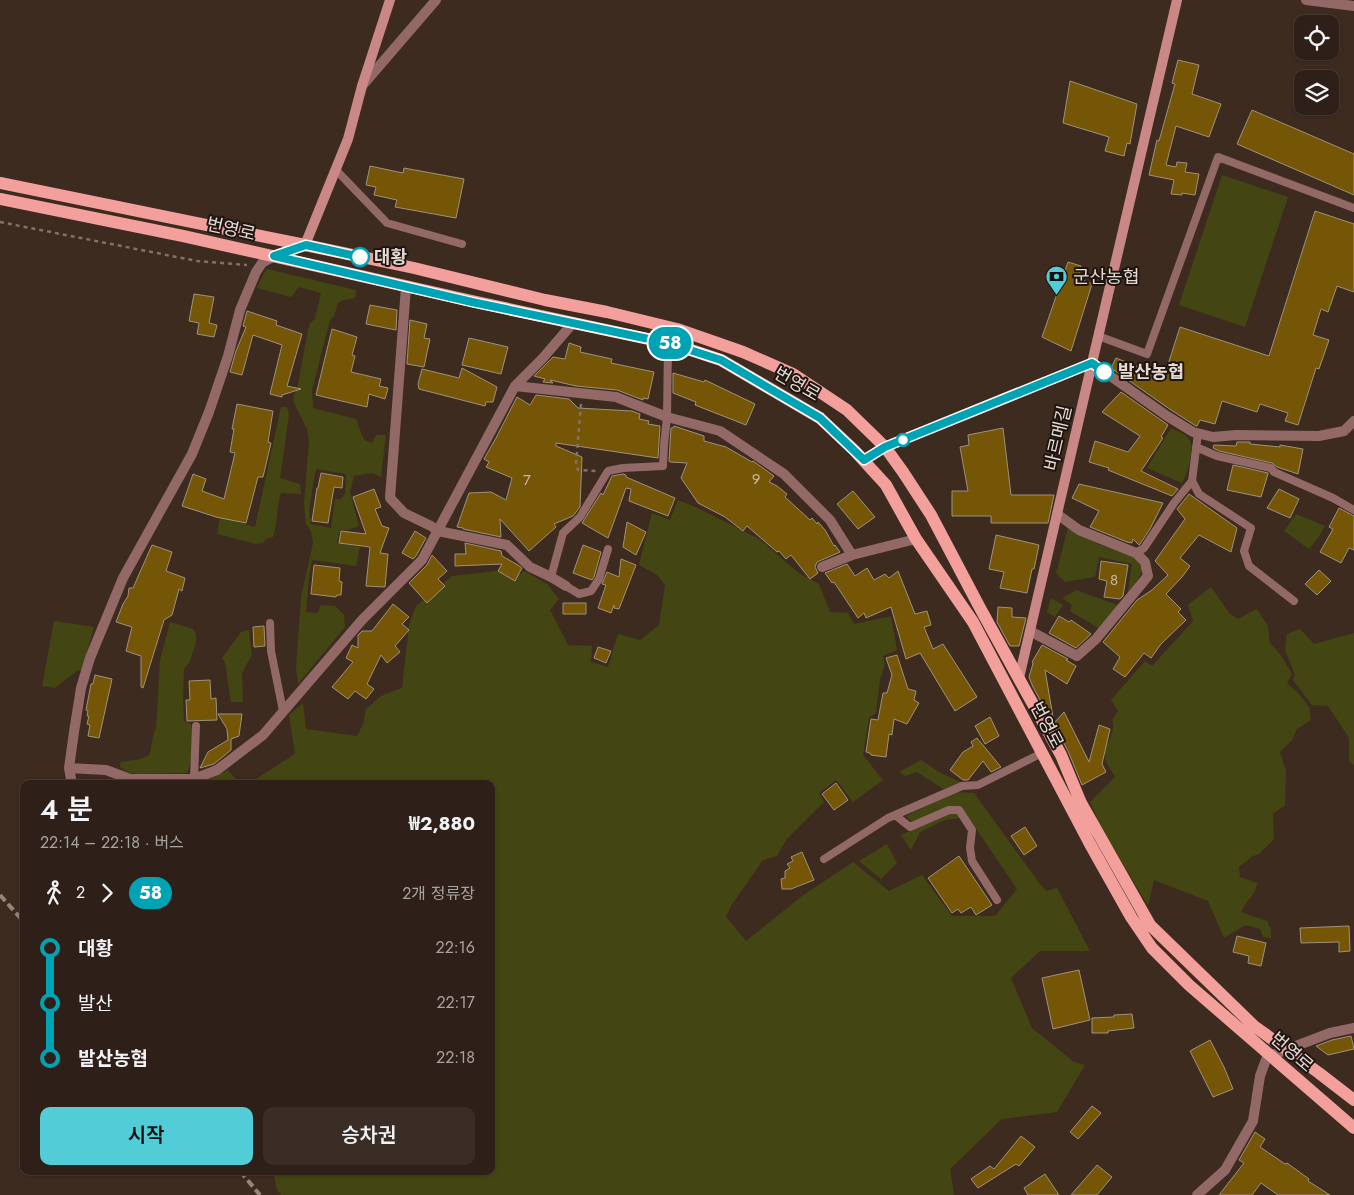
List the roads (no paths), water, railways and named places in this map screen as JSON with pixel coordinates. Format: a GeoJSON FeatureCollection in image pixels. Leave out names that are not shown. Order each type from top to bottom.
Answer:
{"type":"FeatureCollection","features":[{"type":"Feature","properties":{"kind":"main road","name":"번영로"},"geometry":{"type":"LineString","coordinates":[[0,183],[414,268],[545,300],[607,312],[677,329],[744,352],[793,374],[847,410],[885,447],[931,515],[1061,755],[1081,803],[1150,925],[1254,1026],[1354,1100]]}},
{"type":"Feature","properties":{"kind":"main road","name":"번영로"},"geometry":{"type":"LineString","coordinates":[[0,199],[183,236],[406,287],[668,343],[721,360],[820,418],[886,484],[916,539],[973,622],[1090,844],[1127,909],[1152,948],[1189,985],[1354,1128]]}},
{"type":"Feature","properties":{"kind":"street"},"geometry":{"type":"LineString","coordinates":[[71,780],[69,768],[81,688],[90,658],[123,578],[192,454],[228,356],[240,310],[256,272],[262,262],[306,245],[348,139],[362,86],[390,0]]}},
{"type":"Feature","properties":{"kind":"street"},"geometry":{"type":"LineString","coordinates":[[362,86],[436,0]]}},
{"type":"Feature","properties":{"kind":"street","name":"바르메길"},"geometry":{"type":"LineString","coordinates":[[1019,678],[1178,0]]}},
{"type":"Feature","properties":{"kind":"street"},"geometry":{"type":"LineString","coordinates":[[1306,0],[1354,6]]}},
{"type":"Feature","properties":{"kind":"street"},"geometry":{"type":"LineString","coordinates":[[406,287],[390,498],[404,513],[438,531],[507,545],[530,567],[566,586]]}},
{"type":"Feature","properties":{"kind":"street"},"geometry":{"type":"LineString","coordinates":[[193,780],[217,770],[263,735],[362,620],[422,560],[515,386],[542,359],[574,322]]}},
{"type":"Feature","properties":{"kind":"street"},"geometry":{"type":"LineString","coordinates":[[864,460],[885,447],[1092,363],[1193,432],[1213,437],[1236,435],[1319,436],[1344,431],[1354,420]]}},
{"type":"Feature","properties":{"kind":"street"},"geometry":{"type":"LineString","coordinates":[[515,386],[616,397],[667,417],[720,432],[784,474],[830,520],[852,555]]}},
{"type":"Feature","properties":{"kind":"street"},"geometry":{"type":"LineString","coordinates":[[1030,631],[1077,656],[1096,639],[1148,576],[1145,562],[1136,553],[1079,530],[1057,514]]}},
{"type":"Feature","properties":{"kind":"street"},"geometry":{"type":"LineString","coordinates":[[822,567],[852,555],[916,539]]}},
{"type":"Feature","properties":{"kind":"street"},"geometry":{"type":"LineString","coordinates":[[69,768],[106,770],[130,779],[160,780]]}},
{"type":"Feature","properties":{"kind":"street"},"geometry":{"type":"LineString","coordinates":[[1196,1195],[1225,1170],[1252,1121],[1260,1076],[1267,1057],[1330,1033],[1354,1028]]}},
{"type":"Feature","properties":{"kind":"lane"},"geometry":{"type":"LineString","coordinates":[[1098,336],[1147,354],[1218,157],[1354,208]]}},
{"type":"Feature","properties":{"kind":"lane"},"geometry":{"type":"LineString","coordinates":[[336,170],[387,223],[462,244]]}},
{"type":"Feature","properties":{"kind":"lane"},"geometry":{"type":"LineString","coordinates":[[551,577],[563,533],[580,517],[608,471],[623,468],[663,466],[667,417],[668,343]]}},
{"type":"Feature","properties":{"kind":"lane"},"geometry":{"type":"LineString","coordinates":[[1136,553],[1144,548],[1174,503],[1192,481],[1198,433]]}},
{"type":"Feature","properties":{"kind":"lane"},"geometry":{"type":"LineString","coordinates":[[1196,447],[1217,456],[1271,468],[1274,472],[1333,498],[1354,510]]}},
{"type":"Feature","properties":{"kind":"lane"},"geometry":{"type":"LineString","coordinates":[[1192,481],[1199,494],[1250,528],[1244,551],[1249,566],[1294,601]]}},
{"type":"Feature","properties":{"kind":"lane"},"geometry":{"type":"LineString","coordinates":[[566,586],[579,594],[591,591],[599,579],[608,549]]}},
{"type":"Feature","properties":{"kind":"lane"},"geometry":{"type":"LineString","coordinates":[[270,623],[271,652],[283,711]]}},
{"type":"Feature","properties":{"kind":"lane"},"geometry":{"type":"LineString","coordinates":[[191,780],[196,726]]}},
{"type":"Feature","properties":{"kind":"lane"},"geometry":{"type":"LineString","coordinates":[[824,859],[895,815],[962,786],[978,785],[1042,753]]}},
{"type":"Feature","properties":{"kind":"lane"},"geometry":{"type":"LineString","coordinates":[[895,815],[910,827],[949,810],[959,810],[972,830],[970,848],[972,861],[997,900]]}},
{"type":"Feature","properties":{"kind":"railway"},"geometry":{"type":"LineString","coordinates":[[0,895],[20,918]]}},
{"type":"Feature","properties":{"kind":"railway"},"geometry":{"type":"LineString","coordinates":[[243,1175],[260,1195]]}},
{"type":"Feature","properties":{"kind":"place","name":"대황"},"geometry":{"type":"Point","coordinates":[360,257]}},
{"type":"Feature","properties":{"kind":"place","name":"군산농협"},"geometry":{"type":"Point","coordinates":[1057,296]}},
{"type":"Feature","properties":{"kind":"place","name":"발산농협"},"geometry":{"type":"Point","coordinates":[1104,372]}}]}
